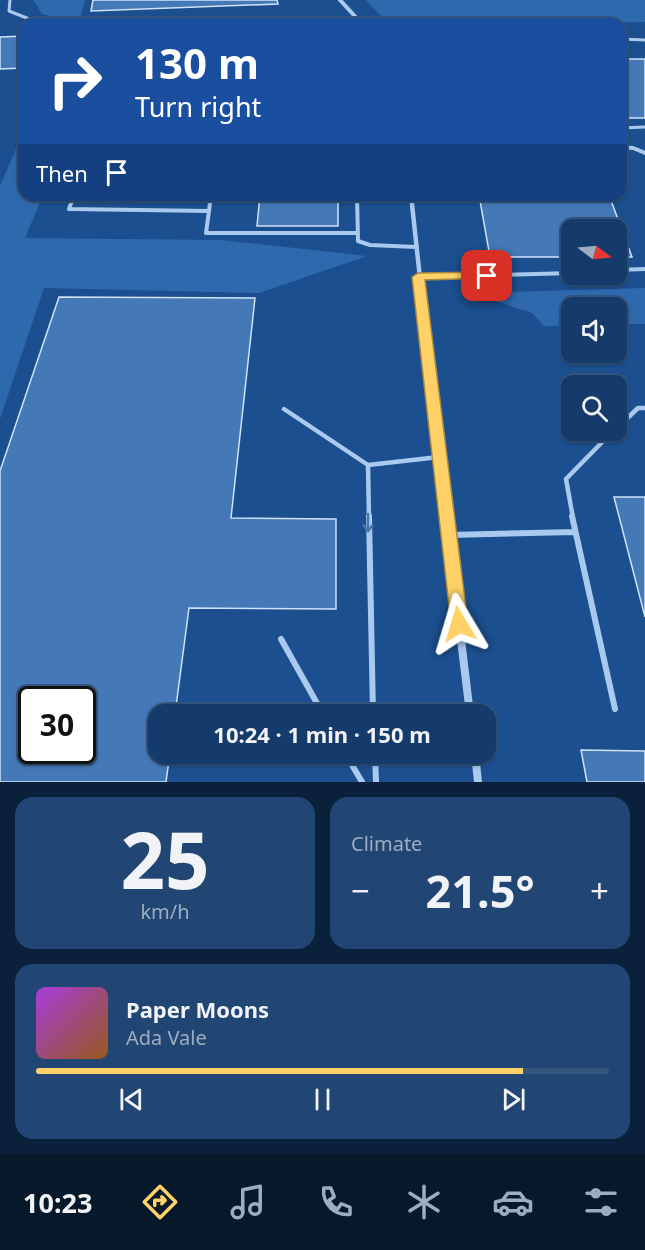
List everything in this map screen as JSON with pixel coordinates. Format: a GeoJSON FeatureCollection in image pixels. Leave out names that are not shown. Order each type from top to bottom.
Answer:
{"type":"FeatureCollection","features":[{"type":"Feature","properties":{"kind":"street"},"geometry":{"type":"LineString","coordinates":[[340,0],[355,18]]}},
{"type":"Feature","properties":{"kind":"street"},"geometry":{"type":"LineString","coordinates":[[412,201],[418,277],[469,704]]}},
{"type":"Feature","properties":{"kind":"street"},"geometry":{"type":"LineString","coordinates":[[476,764],[478,782]]}},
{"type":"Feature","properties":{"kind":"lane"},"geometry":{"type":"LineString","coordinates":[[10,0],[9,11],[27,18]]}},
{"type":"Feature","properties":{"kind":"lane"},"geometry":{"type":"LineString","coordinates":[[627,39],[645,40]]}},
{"type":"Feature","properties":{"kind":"lane"},"geometry":{"type":"LineString","coordinates":[[627,128],[645,127]]}},
{"type":"Feature","properties":{"kind":"lane"},"geometry":{"type":"LineString","coordinates":[[627,148],[645,153]]}},
{"type":"Feature","properties":{"kind":"lane"},"geometry":{"type":"LineString","coordinates":[[72,201],[69,209],[209,211]]}},
{"type":"Feature","properties":{"kind":"lane"},"geometry":{"type":"LineString","coordinates":[[210,201],[206,233],[358,232]]}},
{"type":"Feature","properties":{"kind":"lane"},"geometry":{"type":"LineString","coordinates":[[357,201],[358,241],[370,245],[416,247]]}},
{"type":"Feature","properties":{"kind":"lane"},"geometry":{"type":"LineString","coordinates":[[627,270],[645,269]]}},
{"type":"Feature","properties":{"kind":"lane"},"geometry":{"type":"LineString","coordinates":[[418,277],[561,273]]}},
{"type":"Feature","properties":{"kind":"lane"},"geometry":{"type":"LineString","coordinates":[[627,419],[638,408],[645,408]]}},
{"type":"Feature","properties":{"kind":"lane"},"geometry":{"type":"LineString","coordinates":[[284,409],[368,465],[439,457]]}},
{"type":"Feature","properties":{"kind":"lane"},"geometry":{"type":"LineString","coordinates":[[605,441],[566,479],[575,532],[615,709]]}},
{"type":"Feature","properties":{"kind":"lane"},"geometry":{"type":"LineString","coordinates":[[368,465],[374,704]]}},
{"type":"Feature","properties":{"kind":"lane"},"geometry":{"type":"LineString","coordinates":[[449,535],[575,532]]}},
{"type":"Feature","properties":{"kind":"lane"},"geometry":{"type":"LineString","coordinates":[[281,639],[317,704]]}},
{"type":"Feature","properties":{"kind":"lane"},"geometry":{"type":"LineString","coordinates":[[351,764],[362,782]]}},
{"type":"Feature","properties":{"kind":"lane"},"geometry":{"type":"LineString","coordinates":[[375,764],[376,782]]}},
{"type":"Feature","properties":{"kind":"shaded area"},"geometry":{"type":"Polygon","coordinates":[[[33,0],[85,0],[80,18],[58,18],[42,14],[33,0]]]}},
{"type":"Feature","properties":{"kind":"shaded area"},"geometry":{"type":"Polygon","coordinates":[[[366,0],[645,0],[645,22],[627,22],[627,18],[382,18],[366,0]]]}},
{"type":"Feature","properties":{"kind":"shaded area"},"geometry":{"type":"Polygon","coordinates":[[[18,144],[18,201],[40,201],[25,238],[221,240],[367,256],[259,293],[44,288],[0,419],[0,186],[18,144]]]}},
{"type":"Feature","properties":{"kind":"shaded area"},"geometry":{"type":"Polygon","coordinates":[[[645,288],[645,324],[627,324],[627,297],[561,297],[561,326],[544,326],[532,313],[471,293],[645,288]]]}},
{"type":"Feature","properties":{"kind":"building"},"geometry":{"type":"Polygon","coordinates":[[[93,0],[277,0],[278,4],[91,11],[93,0]]]}},
{"type":"Feature","properties":{"kind":"building"},"geometry":{"type":"Polygon","coordinates":[[[18,36],[18,68],[0,69],[0,37],[18,36]]]}},
{"type":"Feature","properties":{"kind":"building"},"geometry":{"type":"Polygon","coordinates":[[[627,59],[645,59],[645,118],[627,118],[627,59]]]}},
{"type":"Feature","properties":{"kind":"building"},"geometry":{"type":"Polygon","coordinates":[[[259,201],[338,201],[338,226],[257,226],[259,201]]]}},
{"type":"Feature","properties":{"kind":"building"},"geometry":{"type":"Polygon","coordinates":[[[480,201],[611,201],[618,219],[561,219],[561,257],[490,257],[480,201]]]}},
{"type":"Feature","properties":{"kind":"building"},"geometry":{"type":"Polygon","coordinates":[[[627,244],[632,257],[627,257],[627,244]]]}},
{"type":"Feature","properties":{"kind":"building"},"geometry":{"type":"Polygon","coordinates":[[[59,297],[255,298],[231,518],[336,519],[336,609],[189,608],[176,704],[148,704],[148,764],[168,764],[166,782],[0,782],[0,471],[59,297]]]}},
{"type":"Feature","properties":{"kind":"building"},"geometry":{"type":"Polygon","coordinates":[[[614,497],[645,497],[645,617],[614,497]]]}},
{"type":"Feature","properties":{"kind":"building"},"geometry":{"type":"Polygon","coordinates":[[[581,750],[645,751],[645,782],[587,782],[581,750]]]}},
{"type":"Feature","properties":{"kind":"route"},"geometry":{"type":"LineString","coordinates":[[459,624],[418,277],[487,276]]}}]}
